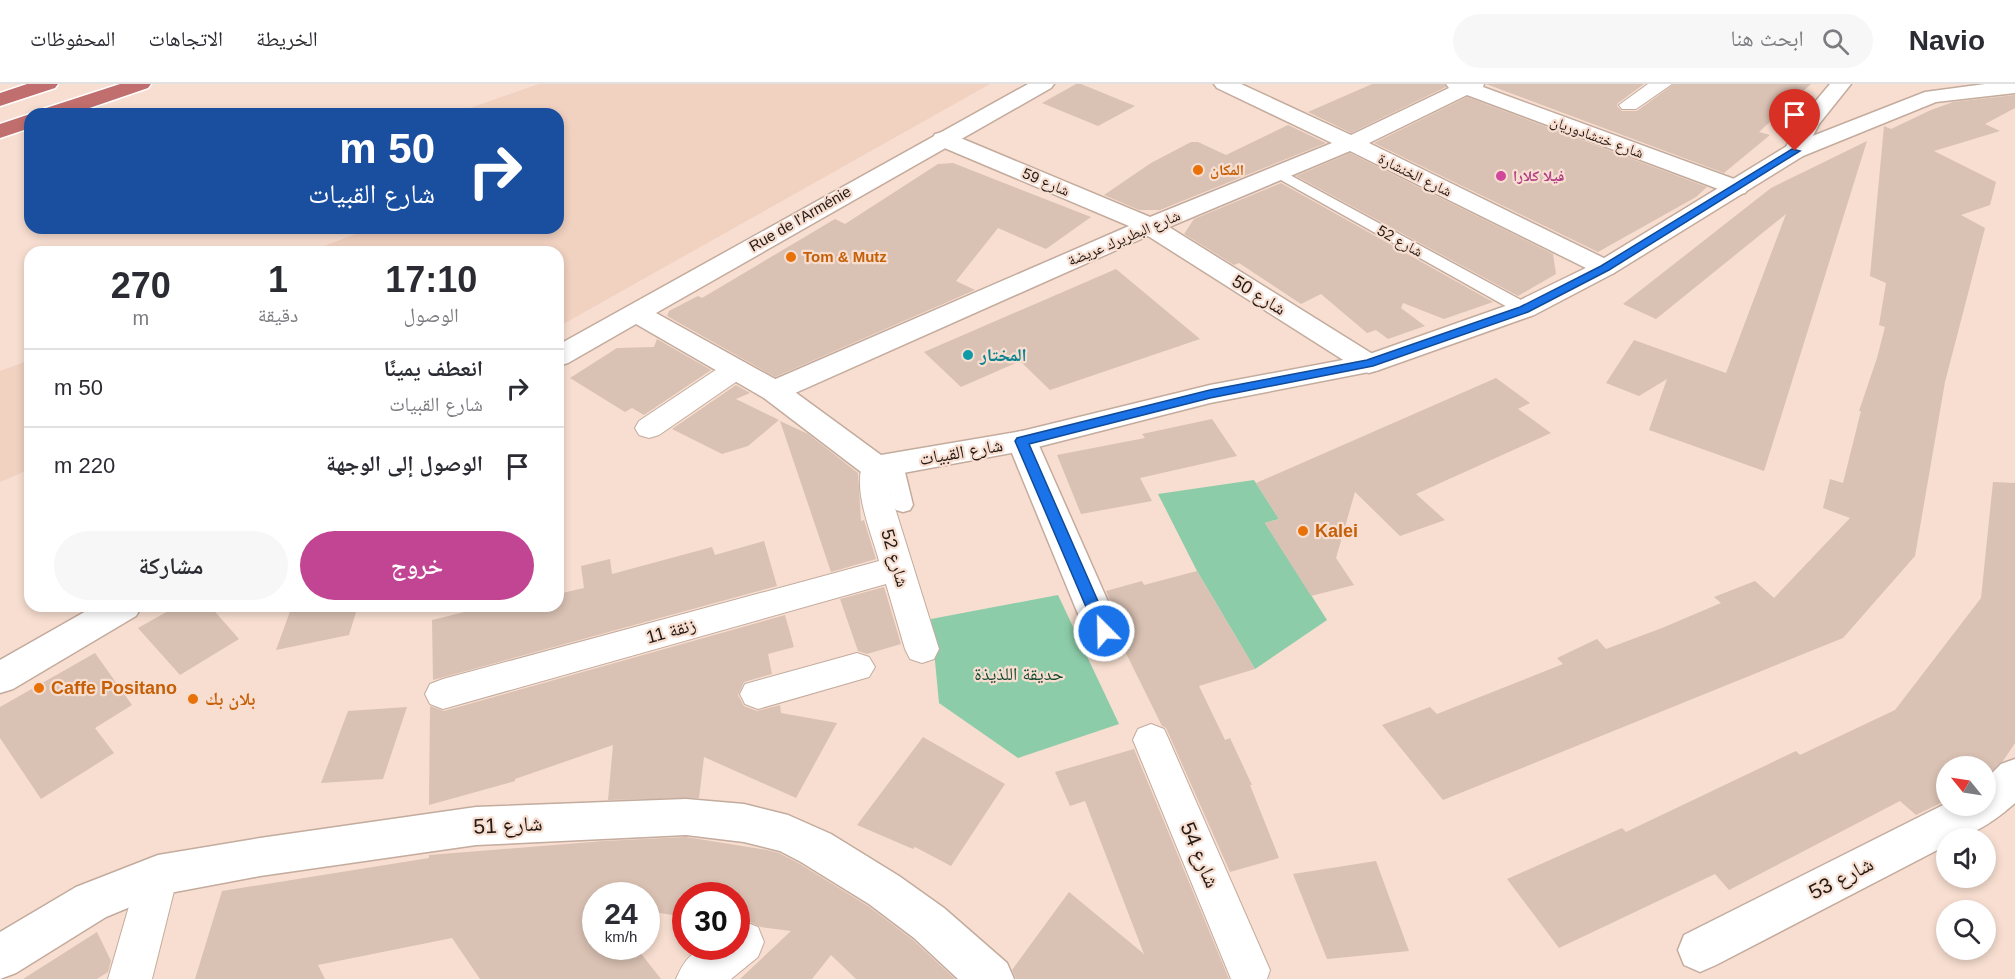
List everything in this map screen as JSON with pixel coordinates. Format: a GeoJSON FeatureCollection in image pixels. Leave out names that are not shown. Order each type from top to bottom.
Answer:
{"type":"FeatureCollection","features":[{"type":"Feature","properties":{"kind":"highway"},"geometry":{"type":"LineString","coordinates":[[0,100],[48,84]]}},
{"type":"Feature","properties":{"kind":"highway"},"geometry":{"type":"LineString","coordinates":[[69,108],[141,84]]}},
{"type":"Feature","properties":{"kind":"highway"},"geometry":{"type":"LineString","coordinates":[[0,131],[24,123]]}},
{"type":"Feature","properties":{"kind":"street","name":"Rue de l'Arménie"},"geometry":{"type":"LineString","coordinates":[[564,354],[1044,84]]}},
{"type":"Feature","properties":{"kind":"street","name":"شارع الخنشارة"},"geometry":{"type":"LineString","coordinates":[[1224,84],[1351,143],[1605,268]]}},
{"type":"Feature","properties":{"kind":"street"},"geometry":{"type":"LineString","coordinates":[[1629,105],[1662,84]]}},
{"type":"Feature","properties":{"kind":"street"},"geometry":{"type":"LineString","coordinates":[[1795,151],[1809,122],[1841,84]]}},
{"type":"Feature","properties":{"kind":"street","name":"شارع البطريرك عريضة"},"geometry":{"type":"LineString","coordinates":[[774,391],[1150,226],[1351,143],[1465,85]]}},
{"type":"Feature","properties":{"kind":"street","name":"شارع ختشادوريان"},"geometry":{"type":"LineString","coordinates":[[1465,85],[1737,188]]}},
{"type":"Feature","properties":{"kind":"street","name":"شارع القبيات"},"geometry":{"type":"LineString","coordinates":[[884,465],[1022,441],[1210,394],[1369,363],[1524,309],[1605,268],[1795,151],[1932,96],[2015,87]]}},
{"type":"Feature","properties":{"kind":"street","name":"شارع 59"},"geometry":{"type":"LineString","coordinates":[[943,139],[1150,226]]}},
{"type":"Feature","properties":{"kind":"street","name":"شارع 50"},"geometry":{"type":"LineString","coordinates":[[1150,226],[1369,363]]}},
{"type":"Feature","properties":{"kind":"street"},"geometry":{"type":"LineString","coordinates":[[637,313],[774,391],[884,465]]}},
{"type":"Feature","properties":{"kind":"street"},"geometry":{"type":"LineString","coordinates":[[649,428],[736,369]]}},
{"type":"Feature","properties":{"kind":"street"},"geometry":{"type":"LineString","coordinates":[[1022,441],[1104,631]]}},
{"type":"Feature","properties":{"kind":"street","name":"شارع 52"},"geometry":{"type":"LineString","coordinates":[[884,465],[875,492],[922,649]]}},
{"type":"Feature","properties":{"kind":"street","name":"زنقة 11"},"geometry":{"type":"LineString","coordinates":[[443,694],[898,568]]}},
{"type":"Feature","properties":{"kind":"street"},"geometry":{"type":"LineString","coordinates":[[0,678],[114,612]]}},
{"type":"Feature","properties":{"kind":"street"},"geometry":{"type":"LineString","coordinates":[[758,694],[857,667]]}},
{"type":"Feature","properties":{"kind":"street","name":"شارع 54"},"geometry":{"type":"LineString","coordinates":[[1151,740],[1249,970]]}},
{"type":"Feature","properties":{"kind":"street"},"geometry":{"type":"LineString","coordinates":[[1996,795],[2015,776]]}},
{"type":"Feature","properties":{"kind":"street","name":"شارع 53"},"geometry":{"type":"LineString","coordinates":[[1700,950],[1962,816]]}},
{"type":"Feature","properties":{"kind":"street","name":"شارع 51"},"geometry":{"type":"LineString","coordinates":[[0,957],[91,902],[158,875],[260,857],[476,825],[686,817],[744,823],[788,834],[816,848],[884,890],[952,942],[991,979]]}},
{"type":"Feature","properties":{"kind":"street"},"geometry":{"type":"LineString","coordinates":[[130,979],[158,875]]}},
{"type":"Feature","properties":{"kind":"street"},"geometry":{"type":"LineString","coordinates":[[698,979],[721,960]]}},
{"type":"Feature","properties":{"kind":"lane","name":"شارع 52"},"geometry":{"type":"LineString","coordinates":[[1277,172],[1524,309]]}},
{"type":"Feature","properties":{"kind":"lane"},"geometry":{"type":"LineString","coordinates":[[884,465],[903,505]]}},
{"type":"Feature","properties":{"kind":"shaded area"},"geometry":{"type":"Polygon","coordinates":[[[539,84],[990,84],[564,324],[564,246],[324,246],[356,234],[564,234],[564,108],[470,108],[539,84]]]}},
{"type":"Feature","properties":{"kind":"shaded area"},"geometry":{"type":"Polygon","coordinates":[[[24,362],[24,472],[0,482],[0,371],[24,362]]]}},
{"type":"Feature","properties":{"kind":"green space"},"geometry":{"type":"Polygon","coordinates":[[[1254,480],[1279,519],[1265,523],[1327,620],[1255,669],[1197,571],[1158,494],[1254,480]]]}},
{"type":"Feature","properties":{"kind":"green space","name":"حديقة اللذيذة"},"geometry":{"type":"Polygon","coordinates":[[[1058,595],[1119,724],[1018,758],[939,703],[931,619],[1058,595]]]}},
{"type":"Feature","properties":{"kind":"building"},"geometry":{"type":"Polygon","coordinates":[[[1076,84],[1135,106],[1098,126],[1042,103],[1076,84]]]}},
{"type":"Feature","properties":{"kind":"building"},"geometry":{"type":"Polygon","coordinates":[[[1372,84],[1444,84],[1446,87],[1351,133],[1308,112],[1372,84]]]}},
{"type":"Feature","properties":{"kind":"building"},"geometry":{"type":"Polygon","coordinates":[[[1486,84],[1644,84],[1617,106],[1622,111],[1637,111],[1674,84],[1811,84],[1759,132],[1770,135],[1724,173],[1486,84]]]}},
{"type":"Feature","properties":{"kind":"building"},"geometry":{"type":"Polygon","coordinates":[[[2015,95],[2015,108],[1985,124],[2000,131],[1934,151],[1996,182],[1990,205],[1961,215],[1985,228],[1945,382],[1915,556],[1843,638],[1443,800],[1382,725],[1430,707],[1437,714],[1563,664],[1557,658],[1597,639],[1606,649],[1662,628],[1721,603],[1714,597],[1755,581],[1774,598],[1850,518],[1823,508],[1830,479],[1843,483],[1861,411],[1859,411],[1885,327],[1879,325],[1886,283],[1870,276],[1884,126],[1891,129],[1953,102],[2015,95]]]}},
{"type":"Feature","properties":{"kind":"building"},"geometry":{"type":"Polygon","coordinates":[[[1467,97],[1707,187],[1696,197],[1598,252],[1374,143],[1467,97]]]}},
{"type":"Feature","properties":{"kind":"building"},"geometry":{"type":"Polygon","coordinates":[[[1288,125],[1326,143],[1160,210],[1139,210],[1104,195],[1151,163],[1191,142],[1198,142],[1226,155],[1288,125]]]}},
{"type":"Feature","properties":{"kind":"building"},"geometry":{"type":"Polygon","coordinates":[[[1867,141],[1764,471],[1649,430],[1667,379],[1639,396],[1606,383],[1634,340],[1726,373],[1786,214],[1656,319],[1623,304],[1771,188],[1867,141]]]}},
{"type":"Feature","properties":{"kind":"building"},"geometry":{"type":"Polygon","coordinates":[[[1350,153],[1553,254],[1556,274],[1518,296],[1296,176],[1350,153]]]}},
{"type":"Feature","properties":{"kind":"building"},"geometry":{"type":"Polygon","coordinates":[[[953,163],[1091,217],[1046,249],[998,228],[956,281],[975,290],[775,377],[667,316],[669,311],[698,296],[702,298],[835,219],[845,224],[938,164],[953,163]]]}},
{"type":"Feature","properties":{"kind":"building"},"geometry":{"type":"Polygon","coordinates":[[[1281,183],[1493,302],[1444,319],[1403,303],[1401,308],[1425,326],[1388,339],[1376,330],[1367,333],[1321,294],[1301,304],[1239,263],[1234,265],[1184,234],[1194,219],[1281,183]]]}},
{"type":"Feature","properties":{"kind":"building"},"geometry":{"type":"Polygon","coordinates":[[[1116,269],[1200,339],[1050,390],[1020,361],[961,387],[924,352],[1116,269]]]}},
{"type":"Feature","properties":{"kind":"building"},"geometry":{"type":"Polygon","coordinates":[[[657,339],[711,370],[644,415],[632,408],[625,412],[570,378],[617,348],[654,347],[657,339]]]}},
{"type":"Feature","properties":{"kind":"building"},"geometry":{"type":"Polygon","coordinates":[[[1496,378],[1530,403],[1518,409],[1551,433],[1416,494],[1445,520],[1400,536],[1355,492],[1336,558],[1354,585],[1311,596],[1265,523],[1279,519],[1256,483],[1496,378]]]}},
{"type":"Feature","properties":{"kind":"building"},"geometry":{"type":"Polygon","coordinates":[[[736,385],[750,393],[736,399],[779,420],[748,446],[722,454],[672,429],[736,385]]]}},
{"type":"Feature","properties":{"kind":"building"},"geometry":{"type":"Polygon","coordinates":[[[1212,419],[1237,456],[1140,478],[1152,501],[1081,514],[1057,455],[1145,438],[1142,434],[1212,419]]]}},
{"type":"Feature","properties":{"kind":"building"},"geometry":{"type":"Polygon","coordinates":[[[780,421],[808,434],[858,473],[861,521],[864,520],[876,559],[831,572],[780,421]]]}},
{"type":"Feature","properties":{"kind":"building"},"geometry":{"type":"Polygon","coordinates":[[[1993,482],[2015,483],[2015,743],[1996,767],[1996,756],[1936,756],[1936,805],[1916,815],[1900,801],[1729,890],[1715,874],[1559,948],[1507,879],[1622,828],[1626,832],[1796,751],[1800,755],[1895,710],[1981,598],[1993,482]]]}},
{"type":"Feature","properties":{"kind":"building"},"geometry":{"type":"Polygon","coordinates":[[[764,541],[777,586],[433,680],[432,620],[465,612],[564,612],[564,593],[584,588],[581,566],[610,559],[612,574],[712,547],[715,555],[764,541]]]}},
{"type":"Feature","properties":{"kind":"building"},"geometry":{"type":"Polygon","coordinates":[[[1197,571],[1255,669],[1199,686],[1225,740],[1230,738],[1252,785],[1250,785],[1279,858],[1230,872],[1166,728],[1162,726],[1119,639],[1123,630],[1106,591],[1142,581],[1144,585],[1197,571]]]}},
{"type":"Feature","properties":{"kind":"building"},"geometry":{"type":"Polygon","coordinates":[[[884,587],[901,644],[867,654],[858,651],[840,599],[884,587]]]}},
{"type":"Feature","properties":{"kind":"building"},"geometry":{"type":"Polygon","coordinates":[[[166,612],[215,612],[239,639],[180,675],[138,628],[166,612]]]}},
{"type":"Feature","properties":{"kind":"building"},"geometry":{"type":"Polygon","coordinates":[[[290,612],[356,612],[349,635],[276,650],[290,612]]]}},
{"type":"Feature","properties":{"kind":"building"},"geometry":{"type":"Polygon","coordinates":[[[785,615],[794,647],[768,654],[772,674],[744,682],[738,695],[744,706],[757,711],[780,705],[781,713],[837,723],[796,798],[704,757],[699,798],[608,800],[613,745],[515,779],[515,781],[429,805],[430,706],[444,711],[785,615]]]}},
{"type":"Feature","properties":{"kind":"building"},"geometry":{"type":"Polygon","coordinates":[[[95,653],[132,705],[95,728],[114,753],[41,799],[0,738],[0,707],[95,653]]]}},
{"type":"Feature","properties":{"kind":"building"},"geometry":{"type":"Polygon","coordinates":[[[407,707],[383,779],[321,783],[348,711],[407,707]]]}},
{"type":"Feature","properties":{"kind":"building"},"geometry":{"type":"Polygon","coordinates":[[[923,737],[1005,784],[951,866],[915,847],[913,849],[857,825],[923,737]]]}},
{"type":"Feature","properties":{"kind":"building"},"geometry":{"type":"Polygon","coordinates":[[[1134,749],[1229,979],[1016,979],[1012,970],[1069,892],[1144,954],[1085,801],[1070,806],[1055,772],[1134,749]]]}},
{"type":"Feature","properties":{"kind":"building"},"geometry":{"type":"Polygon","coordinates":[[[686,837],[779,853],[868,906],[913,940],[955,979],[856,979],[831,955],[812,979],[740,979],[791,931],[761,927],[750,922],[750,882],[672,882],[672,915],[660,913],[660,882],[582,882],[582,960],[646,960],[661,979],[480,979],[452,938],[318,965],[325,979],[195,979],[222,891],[429,858],[429,855],[686,837]]]}},
{"type":"Feature","properties":{"kind":"building"},"geometry":{"type":"Polygon","coordinates":[[[1376,861],[1409,951],[1327,959],[1293,874],[1376,861]]]}},
{"type":"Feature","properties":{"kind":"building"},"geometry":{"type":"Polygon","coordinates":[[[97,932],[111,961],[108,972],[97,979],[23,979],[97,932]]]}},
{"type":"Feature","properties":{"kind":"place","name":"المكان"},"geometry":{"type":"Point","coordinates":[1198,170]}},
{"type":"Feature","properties":{"kind":"place","name":"فيلا كلارا"},"geometry":{"type":"Point","coordinates":[1501,176]}},
{"type":"Feature","properties":{"kind":"place","name":"Tom & Mutz"},"geometry":{"type":"Point","coordinates":[791,257]}},
{"type":"Feature","properties":{"kind":"place","name":"المختار"},"geometry":{"type":"Point","coordinates":[968,355]}},
{"type":"Feature","properties":{"kind":"place","name":"Kalei"},"geometry":{"type":"Point","coordinates":[1303,531]}},
{"type":"Feature","properties":{"kind":"place","name":"Caffe Positano"},"geometry":{"type":"Point","coordinates":[39,688]}},
{"type":"Feature","properties":{"kind":"place","name":"بلان بك"},"geometry":{"type":"Point","coordinates":[193,699]}},
{"type":"Feature","properties":{"kind":"route"},"geometry":{"type":"LineString","coordinates":[[1104,631],[1022,441],[1210,394],[1369,363],[1524,309],[1605,268],[1795,151]]}}]}
